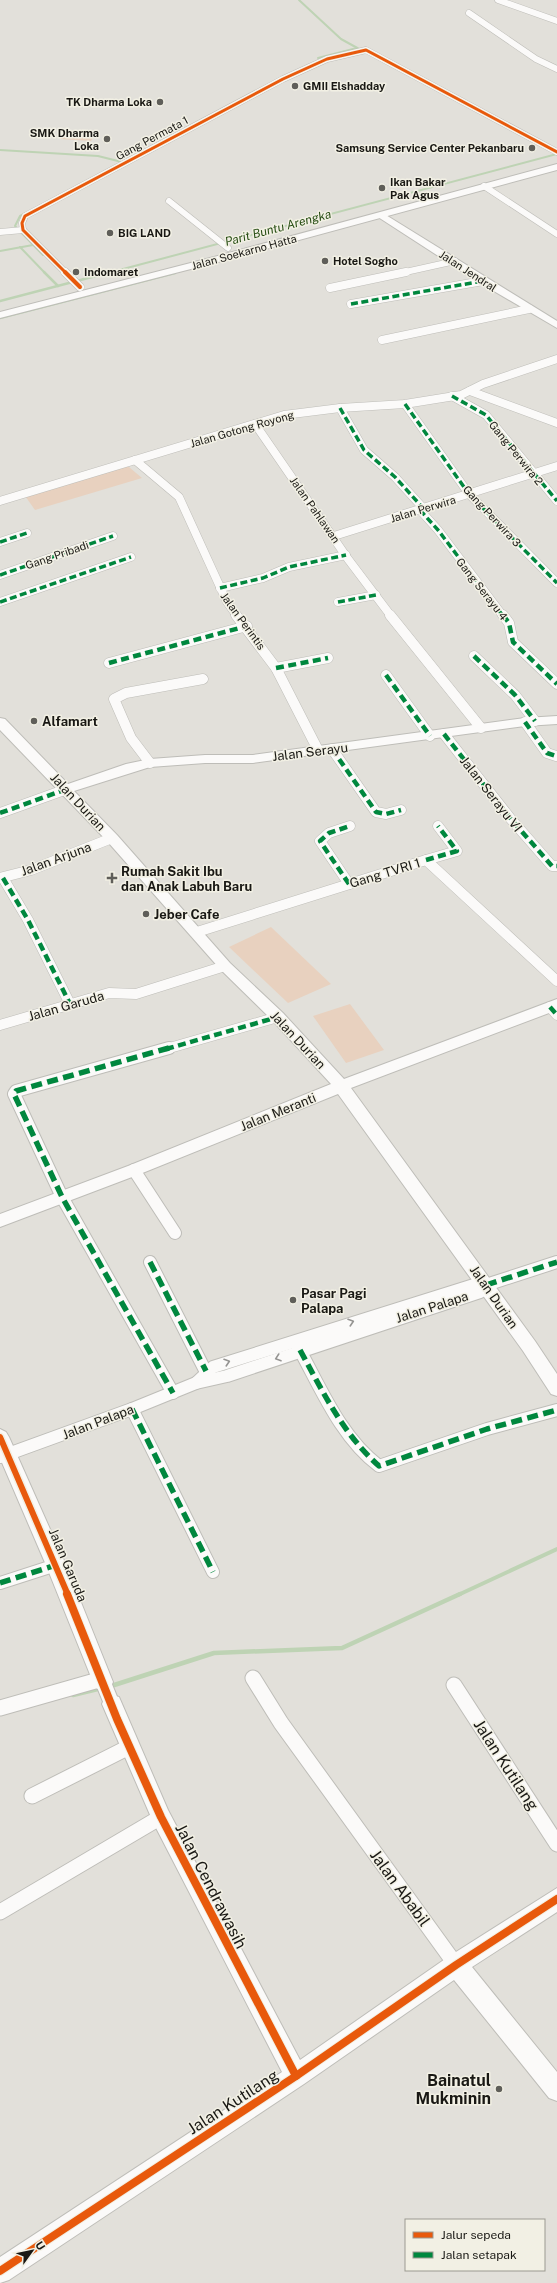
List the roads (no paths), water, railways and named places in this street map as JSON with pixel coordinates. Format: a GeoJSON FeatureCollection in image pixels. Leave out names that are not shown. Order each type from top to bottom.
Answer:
{"type":"FeatureCollection","features":[{"type":"Feature","properties":{"kind":"main road","name":"Jalan Soekarno Hatta"},"geometry":{"type":"LineString","coordinates":[[0,315],[214,256],[223,245],[557,160]]}},
{"type":"Feature","properties":{"kind":"main road","name":"Jalan Soekarno Hatta"},"geometry":{"type":"LineString","coordinates":[[0,307],[76,284],[214,256],[383,216],[557,167]]}},
{"type":"Feature","properties":{"kind":"street"},"geometry":{"type":"LineString","coordinates":[[498,0],[557,21]]}},
{"type":"Feature","properties":{"kind":"street"},"geometry":{"type":"LineString","coordinates":[[469,13],[513,44],[557,69]]}},
{"type":"Feature","properties":{"kind":"street","name":"Gang Permata 1"},"geometry":{"type":"LineString","coordinates":[[20,230],[23,218],[30,212],[302,70],[327,59],[363,51],[557,152]]}},
{"type":"Feature","properties":{"kind":"street"},"geometry":{"type":"LineString","coordinates":[[485,187],[557,234]]}},
{"type":"Feature","properties":{"kind":"street"},"geometry":{"type":"LineString","coordinates":[[169,201],[223,245]]}},
{"type":"Feature","properties":{"kind":"street","name":"Jalan Jendral"},"geometry":{"type":"LineString","coordinates":[[383,216],[455,261],[483,281],[557,325]]}},
{"type":"Feature","properties":{"kind":"street"},"geometry":{"type":"LineString","coordinates":[[0,232],[20,230],[76,284]]}},
{"type":"Feature","properties":{"kind":"street"},"geometry":{"type":"LineString","coordinates":[[330,288],[455,261]]}},
{"type":"Feature","properties":{"kind":"street"},"geometry":{"type":"LineString","coordinates":[[352,304],[483,281]]}},
{"type":"Feature","properties":{"kind":"street"},"geometry":{"type":"LineString","coordinates":[[382,340],[529,309]]}},
{"type":"Feature","properties":{"kind":"street","name":"Jalan Gotong Royong"},"geometry":{"type":"LineString","coordinates":[[0,501],[255,424],[298,413],[340,408],[405,404],[452,396],[470,391],[483,384],[526,372],[557,359]]}},
{"type":"Feature","properties":{"kind":"street"},"geometry":{"type":"LineString","coordinates":[[470,391],[557,423]]}},
{"type":"Feature","properties":{"kind":"street","name":"Gang Perwira 2"},"geometry":{"type":"LineString","coordinates":[[452,396],[486,415],[532,473],[557,501]]}},
{"type":"Feature","properties":{"kind":"street","name":"Gang Perwira 3"},"geometry":{"type":"LineString","coordinates":[[405,404],[469,494],[557,583]]}},
{"type":"Feature","properties":{"kind":"street","name":"Gang Serayu 4"},"geometry":{"type":"LineString","coordinates":[[340,408],[364,450],[395,476],[509,623],[511,627],[510,636],[513,642],[557,684]]}},
{"type":"Feature","properties":{"kind":"street","name":"Jalan Pahlawan"},"geometry":{"type":"LineString","coordinates":[[255,424],[346,555],[482,728]]}},
{"type":"Feature","properties":{"kind":"street","name":"Jalan Perintis"},"geometry":{"type":"LineString","coordinates":[[135,460],[179,497],[227,602],[247,626],[276,668],[318,750]]}},
{"type":"Feature","properties":{"kind":"street","name":"Jalan Perwira"},"geometry":{"type":"LineString","coordinates":[[334,536],[557,466]]}},
{"type":"Feature","properties":{"kind":"street"},"geometry":{"type":"LineString","coordinates":[[0,542],[27,532]]}},
{"type":"Feature","properties":{"kind":"street","name":"Gang Pribadi"},"geometry":{"type":"LineString","coordinates":[[0,575],[113,536]]}},
{"type":"Feature","properties":{"kind":"street"},"geometry":{"type":"LineString","coordinates":[[220,588],[263,578],[289,567],[346,555]]}},
{"type":"Feature","properties":{"kind":"street"},"geometry":{"type":"LineString","coordinates":[[0,602],[131,558]]}},
{"type":"Feature","properties":{"kind":"street"},"geometry":{"type":"LineString","coordinates":[[338,602],[376,595]]}},
{"type":"Feature","properties":{"kind":"street"},"geometry":{"type":"LineString","coordinates":[[109,662],[247,626]]}},
{"type":"Feature","properties":{"kind":"street"},"geometry":{"type":"LineString","coordinates":[[474,656],[515,695],[547,753],[556,756]]}},
{"type":"Feature","properties":{"kind":"street"},"geometry":{"type":"LineString","coordinates":[[276,668],[328,658]]}},
{"type":"Feature","properties":{"kind":"street"},"geometry":{"type":"LineString","coordinates":[[386,675],[430,736]]}},
{"type":"Feature","properties":{"kind":"street"},"geometry":{"type":"LineString","coordinates":[[150,763],[131,738],[114,699],[126,693],[203,679]]}},
{"type":"Feature","properties":{"kind":"street","name":"Jalan Serayu"},"geometry":{"type":"LineString","coordinates":[[67,790],[131,767],[150,763],[205,758],[253,759],[482,728],[557,720]]}},
{"type":"Feature","properties":{"kind":"street","name":"Jalan Durian"},"geometry":{"type":"LineString","coordinates":[[1,724],[67,790],[197,932],[225,966],[278,1018],[342,1087],[486,1285],[557,1389]]}},
{"type":"Feature","properties":{"kind":"street","name":"Jalan Serayu VI"},"geometry":{"type":"LineString","coordinates":[[444,734],[493,799],[538,853],[552,866],[557,866]]}},
{"type":"Feature","properties":{"kind":"street"},"geometry":{"type":"LineString","coordinates":[[332,749],[376,812],[386,814],[401,810]]}},
{"type":"Feature","properties":{"kind":"street"},"geometry":{"type":"LineString","coordinates":[[0,813],[67,790]]}},
{"type":"Feature","properties":{"kind":"street"},"geometry":{"type":"LineString","coordinates":[[349,884],[320,841],[323,836],[350,826]]}},
{"type":"Feature","properties":{"kind":"street"},"geometry":{"type":"LineString","coordinates":[[426,860],[457,851],[438,826]]}},
{"type":"Feature","properties":{"kind":"street","name":"Jalan Arjuna"},"geometry":{"type":"LineString","coordinates":[[2,878],[31,870],[112,838]]}},
{"type":"Feature","properties":{"kind":"street","name":"Gang TVRI 1"},"geometry":{"type":"LineString","coordinates":[[197,932],[426,860],[557,981]]}},
{"type":"Feature","properties":{"kind":"street"},"geometry":{"type":"LineString","coordinates":[[2,878],[28,920],[70,1004]]}},
{"type":"Feature","properties":{"kind":"street","name":"Jalan Garuda"},"geometry":{"type":"LineString","coordinates":[[0,1025],[109,993],[136,994],[225,966]]}},
{"type":"Feature","properties":{"kind":"street","name":"Jalan Meranti"},"geometry":{"type":"LineString","coordinates":[[0,1221],[134,1170],[399,1063],[555,1009]]}},
{"type":"Feature","properties":{"kind":"street"},"geometry":{"type":"LineString","coordinates":[[173,1393],[62,1197],[14,1094],[16,1091],[278,1018]]}},
{"type":"Feature","properties":{"kind":"street"},"geometry":{"type":"LineString","coordinates":[[134,1170],[175,1233]]}},
{"type":"Feature","properties":{"kind":"street"},"geometry":{"type":"LineString","coordinates":[[150,1262],[208,1375]]}},
{"type":"Feature","properties":{"kind":"street","name":"Jalan Palapa"},"geometry":{"type":"LineString","coordinates":[[4,1456],[173,1393],[196,1383],[208,1375],[298,1345],[480,1292],[486,1285],[557,1262]]}},
{"type":"Feature","properties":{"kind":"street"},"geometry":{"type":"LineString","coordinates":[[298,1345],[345,1430],[363,1454],[378,1466],[487,1429],[557,1410]]}},
{"type":"Feature","properties":{"kind":"street"},"geometry":{"type":"LineString","coordinates":[[132,1409],[213,1572]]}},
{"type":"Feature","properties":{"kind":"street","name":"Jalan Garuda"},"geometry":{"type":"LineString","coordinates":[[0,1437],[4,1456],[56,1565],[112,1704]]}},
{"type":"Feature","properties":{"kind":"street"},"geometry":{"type":"LineString","coordinates":[[0,1582],[56,1565]]}},
{"type":"Feature","properties":{"kind":"street","name":"Jalan Ababil"},"geometry":{"type":"LineString","coordinates":[[253,1678],[281,1723],[456,1966],[557,2090]]}},
{"type":"Feature","properties":{"kind":"street"},"geometry":{"type":"LineString","coordinates":[[0,1708],[103,1680]]}},
{"type":"Feature","properties":{"kind":"street","name":"Jalan Kutilang"},"geometry":{"type":"LineString","coordinates":[[454,1685],[557,1844]]}},
{"type":"Feature","properties":{"kind":"street","name":"Jalan Cendrawasih"},"geometry":{"type":"LineString","coordinates":[[112,1704],[129,1747],[161,1817],[296,2076]]}},
{"type":"Feature","properties":{"kind":"street"},"geometry":{"type":"LineString","coordinates":[[32,1796],[129,1747]]}},
{"type":"Feature","properties":{"kind":"street"},"geometry":{"type":"LineString","coordinates":[[0,1912],[161,1817]]}},
{"type":"Feature","properties":{"kind":"street","name":"Jalan Kutilang"},"geometry":{"type":"LineString","coordinates":[[0,2271],[296,2076],[456,1966],[557,1899]]}},
{"type":"Feature","properties":{"kind":"waterway"},"geometry":{"type":"LineString","coordinates":[[299,0],[341,39],[361,50]]}},
{"type":"Feature","properties":{"kind":"waterway"},"geometry":{"type":"LineString","coordinates":[[318,58],[357,48]]}},
{"type":"Feature","properties":{"kind":"waterway"},"geometry":{"type":"LineString","coordinates":[[0,150],[98,156],[122,162]]}},
{"type":"Feature","properties":{"kind":"waterway","name":"Parit Buntu Arengka"},"geometry":{"type":"LineString","coordinates":[[108,273],[557,154]]}},
{"type":"Feature","properties":{"kind":"waterway"},"geometry":{"type":"LineString","coordinates":[[26,213],[20,216],[15,226],[43,255]]}},
{"type":"Feature","properties":{"kind":"waterway"},"geometry":{"type":"LineString","coordinates":[[20,247],[33,245]]}},
{"type":"Feature","properties":{"kind":"waterway"},"geometry":{"type":"LineString","coordinates":[[0,251],[20,247]]}},
{"type":"Feature","properties":{"kind":"waterway"},"geometry":{"type":"LineString","coordinates":[[20,247],[45,273]]}},
{"type":"Feature","properties":{"kind":"waterway","name":"Parit Buntu Arengka"},"geometry":{"type":"LineString","coordinates":[[58,286],[111,272]]}},
{"type":"Feature","properties":{"kind":"waterway"},"geometry":{"type":"LineString","coordinates":[[45,273],[58,286]]}},
{"type":"Feature","properties":{"kind":"waterway","name":"Parit Buntu Arengka"},"geometry":{"type":"LineString","coordinates":[[0,318],[175,273]]}},
{"type":"Feature","properties":{"kind":"waterway","name":"Parit Buntu Arengka"},"geometry":{"type":"LineString","coordinates":[[0,301],[58,286]]}},
{"type":"Feature","properties":{"kind":"waterway"},"geometry":{"type":"LineString","coordinates":[[458,1595],[557,1549]]}},
{"type":"Feature","properties":{"kind":"waterway"},"geometry":{"type":"LineString","coordinates":[[108,1687],[214,1653],[342,1648],[460,1594]]}},
{"type":"Feature","properties":{"kind":"waterway"},"geometry":{"type":"LineString","coordinates":[[73,1695],[102,1688]]}},
{"type":"Feature","properties":{"kind":"place","name":"GMII Elshadday"},"geometry":{"type":"Point","coordinates":[295,86]}},
{"type":"Feature","properties":{"kind":"place","name":"TK Dharma Loka"},"geometry":{"type":"Point","coordinates":[160,102]}},
{"type":"Feature","properties":{"kind":"place","name":"SMK Dharma Loka"},"geometry":{"type":"Point","coordinates":[107,139]}},
{"type":"Feature","properties":{"kind":"place","name":"Samsung Service Center Pekanbaru"},"geometry":{"type":"Point","coordinates":[532,148]}},
{"type":"Feature","properties":{"kind":"place","name":"Ikan Bakar Pak Agus"},"geometry":{"type":"Point","coordinates":[382,188]}},
{"type":"Feature","properties":{"kind":"place","name":"BIG LAND"},"geometry":{"type":"Point","coordinates":[110,233]}},
{"type":"Feature","properties":{"kind":"place","name":"Hotel Sogho"},"geometry":{"type":"Point","coordinates":[325,261]}},
{"type":"Feature","properties":{"kind":"place","name":"Indomaret"},"geometry":{"type":"Point","coordinates":[76,272]}},
{"type":"Feature","properties":{"kind":"place","name":"Alfamart"},"geometry":{"type":"Point","coordinates":[34,721]}},
{"type":"Feature","properties":{"kind":"place","name":"Rumah Sakit Ibu dan Anak Labuh Baru"},"geometry":{"type":"Point","coordinates":[112,878]}},
{"type":"Feature","properties":{"kind":"place","name":"Jeber Cafe"},"geometry":{"type":"Point","coordinates":[146,914]}},
{"type":"Feature","properties":{"kind":"place","name":"Pasar Pagi Palapa"},"geometry":{"type":"Point","coordinates":[293,1300]}},
{"type":"Feature","properties":{"kind":"place","name":"Bainatul Mukminin"},"geometry":{"type":"Point","coordinates":[499,2089]}}]}
